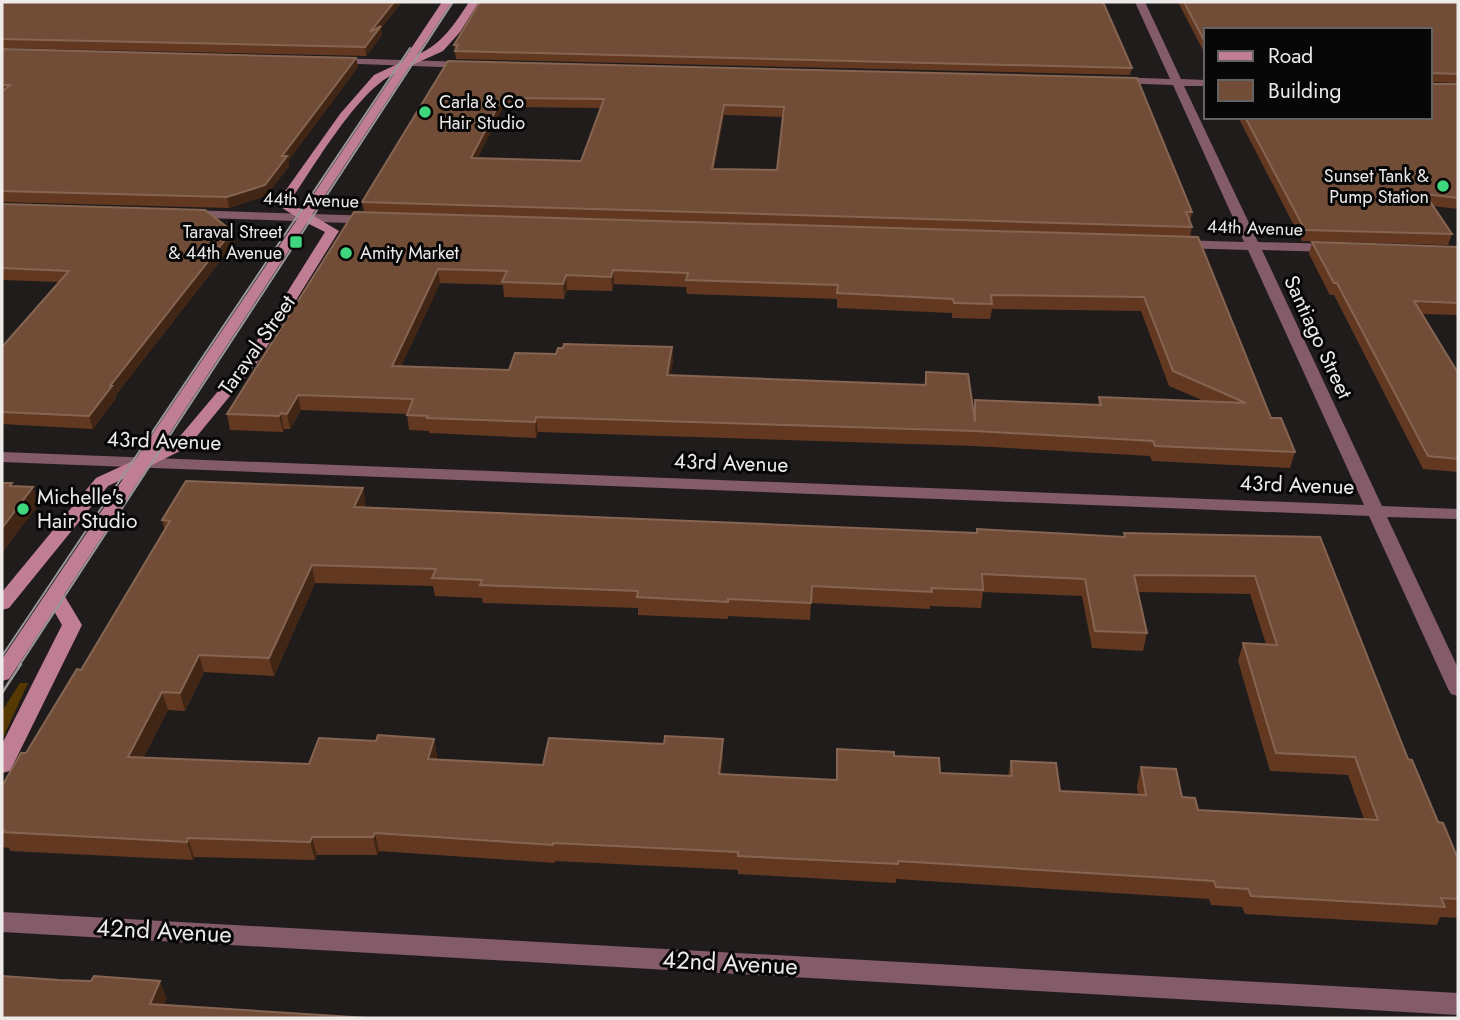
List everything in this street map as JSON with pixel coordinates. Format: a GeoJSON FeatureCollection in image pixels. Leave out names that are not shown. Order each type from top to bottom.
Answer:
{"type":"FeatureCollection","features":[{"type":"Feature","properties":{"kind":"street","name":"Taraval Street"},"geometry":{"type":"LineString","coordinates":[[2,674],[447,2]]}},
{"type":"Feature","properties":{"kind":"street","name":"Taraval Street"},"geometry":{"type":"LineString","coordinates":[[2,604],[102,482],[182,444],[252,360],[332,231],[282,204],[344,116],[378,77],[439,49],[456,30],[474,2]]}},
{"type":"Feature","properties":{"kind":"street","name":"Santiago Street"},"geometry":{"type":"LineString","coordinates":[[1140,2],[1458,689]]}},
{"type":"Feature","properties":{"kind":"street"},"geometry":{"type":"LineString","coordinates":[[317,61],[481,65]]}},
{"type":"Feature","properties":{"kind":"street"},"geometry":{"type":"LineString","coordinates":[[1101,80],[1204,83]]}},
{"type":"Feature","properties":{"kind":"street","name":"44th Avenue"},"geometry":{"type":"LineString","coordinates":[[180,214],[391,220]]}},
{"type":"Feature","properties":{"kind":"street","name":"44th Avenue"},"geometry":{"type":"LineString","coordinates":[[1169,243],[1349,249]]}},
{"type":"Feature","properties":{"kind":"street","name":"43rd Avenue"},"geometry":{"type":"LineString","coordinates":[[2,457],[1458,514]]}},
{"type":"Feature","properties":{"kind":"street"},"geometry":{"type":"LineString","coordinates":[[2,765],[72,625],[54,595]]}},
{"type":"Feature","properties":{"kind":"street","name":"42nd Avenue"},"geometry":{"type":"LineString","coordinates":[[2,922],[1458,1004]]}},
{"type":"Feature","properties":{"kind":"shaded area"},"geometry":{"type":"Polygon","coordinates":[[[20,683],[28,683],[2,740],[2,711],[20,683]]]}},
{"type":"Feature","properties":{"kind":"building"},"geometry":{"type":"Polygon","coordinates":[[[2,2],[394,2],[370,32],[381,26],[365,47],[2,39],[2,2]]]}},
{"type":"Feature","properties":{"kind":"building"},"geometry":{"type":"Polygon","coordinates":[[[480,2],[1103,2],[1132,68],[455,51],[458,45],[454,45],[480,2]]]}},
{"type":"Feature","properties":{"kind":"building"},"geometry":{"type":"Polygon","coordinates":[[[1184,2],[1458,2],[1458,74],[1432,74],[1432,28],[1204,28],[1204,40],[1184,2]]]}},
{"type":"Feature","properties":{"kind":"building"},"geometry":{"type":"Polygon","coordinates":[[[2,49],[356,58],[282,156],[287,156],[265,185],[227,197],[2,191],[2,92],[10,85],[2,85],[2,49]]]}},
{"type":"Feature","properties":{"kind":"building"},"geometry":{"type":"Polygon","coordinates":[[[448,61],[1137,78],[1192,212],[1186,212],[1192,227],[362,202],[448,61]],[[502,98],[471,158],[581,161],[604,99],[502,98]],[[724,105],[712,169],[777,170],[784,107],[724,105]]]}},
{"type":"Feature","properties":{"kind":"building"},"geometry":{"type":"Polygon","coordinates":[[[1432,81],[1433,84],[1458,84],[1458,198],[1425,194],[1452,234],[1305,230],[1246,119],[1432,119],[1432,81]]]}},
{"type":"Feature","properties":{"kind":"building"},"geometry":{"type":"Polygon","coordinates":[[[2,204],[205,210],[232,231],[89,416],[2,412],[2,347],[69,271],[2,268],[2,204]]]}},
{"type":"Feature","properties":{"kind":"building"},"geometry":{"type":"Polygon","coordinates":[[[354,212],[1198,237],[1271,418],[1281,418],[1295,452],[1155,446],[1153,441],[975,431],[536,417],[535,422],[427,418],[428,416],[407,415],[413,399],[298,395],[287,414],[227,414],[354,212]],[[438,269],[392,366],[509,370],[515,353],[556,354],[558,348],[563,348],[564,344],[672,347],[667,375],[926,385],[926,372],[968,374],[975,422],[975,400],[1101,405],[1099,397],[1246,403],[1173,371],[1144,297],[991,295],[992,304],[954,303],[953,299],[837,293],[838,285],[686,280],[688,273],[613,270],[611,277],[566,275],[563,284],[502,282],[507,271],[438,269]]]}},
{"type":"Feature","properties":{"kind":"building"},"geometry":{"type":"Polygon","coordinates":[[[1312,242],[1458,247],[1458,303],[1414,301],[1458,373],[1458,459],[1428,456],[1337,283],[1334,283],[1312,242]]]}},
{"type":"Feature","properties":{"kind":"building"},"geometry":{"type":"Polygon","coordinates":[[[186,481],[363,488],[354,507],[977,533],[977,529],[1125,537],[1124,533],[1320,537],[1408,759],[1412,760],[1438,822],[1443,823],[1458,859],[1458,899],[1441,898],[1445,907],[1251,896],[1248,889],[1216,887],[1214,881],[898,861],[898,864],[738,856],[738,852],[553,845],[375,833],[373,837],[312,837],[310,842],[188,838],[187,842],[2,832],[2,786],[21,753],[26,753],[77,669],[81,670],[170,521],[162,520],[186,481]],[[312,565],[269,658],[199,655],[180,693],[162,692],[128,757],[309,764],[319,738],[376,741],[378,735],[434,739],[428,759],[543,765],[549,738],[664,744],[665,736],[723,739],[719,774],[837,780],[837,749],[939,758],[940,773],[1012,776],[1011,761],[1056,763],[1060,791],[1146,795],[1141,767],[1176,769],[1182,797],[1195,798],[1198,810],[1378,820],[1355,757],[1276,753],[1243,643],[1277,645],[1255,576],[1134,575],[1147,633],[1095,631],[1085,579],[982,574],[983,590],[931,588],[932,592],[812,586],[811,603],[728,599],[728,602],[637,597],[638,591],[480,585],[482,580],[432,578],[436,569],[312,565]]]}},
{"type":"Feature","properties":{"kind":"building"},"geometry":{"type":"Polygon","coordinates":[[[2,483],[33,487],[2,528],[2,483]]]}},
{"type":"Feature","properties":{"kind":"building"},"geometry":{"type":"Polygon","coordinates":[[[2,976],[91,981],[94,976],[160,981],[150,1004],[368,1018],[2,1018],[2,976]]]}},
{"type":"Feature","properties":{"kind":"tram line"},"geometry":{"type":"LineString","coordinates":[[19,666],[453,2]]}},
{"type":"Feature","properties":{"kind":"tram line"},"geometry":{"type":"LineString","coordinates":[[2,656],[410,48]]}},
{"type":"Feature","properties":{"kind":"tram line"},"geometry":{"type":"LineString","coordinates":[[2,693],[21,664]]}},
{"type":"Feature","properties":{"kind":"place","name":"Carla & Co Hair Studio"},"geometry":{"type":"Point","coordinates":[425,112]}},
{"type":"Feature","properties":{"kind":"place","name":"Sunset Tank & Pump Station"},"geometry":{"type":"Point","coordinates":[1443,186]}},
{"type":"Feature","properties":{"kind":"place","name":"Taraval Street & 44th Avenue"},"geometry":{"type":"Point","coordinates":[296,242]}},
{"type":"Feature","properties":{"kind":"place","name":"Amity Market"},"geometry":{"type":"Point","coordinates":[346,253]}},
{"type":"Feature","properties":{"kind":"place","name":"Michelle's Hair Studio"},"geometry":{"type":"Point","coordinates":[23,509]}}]}
